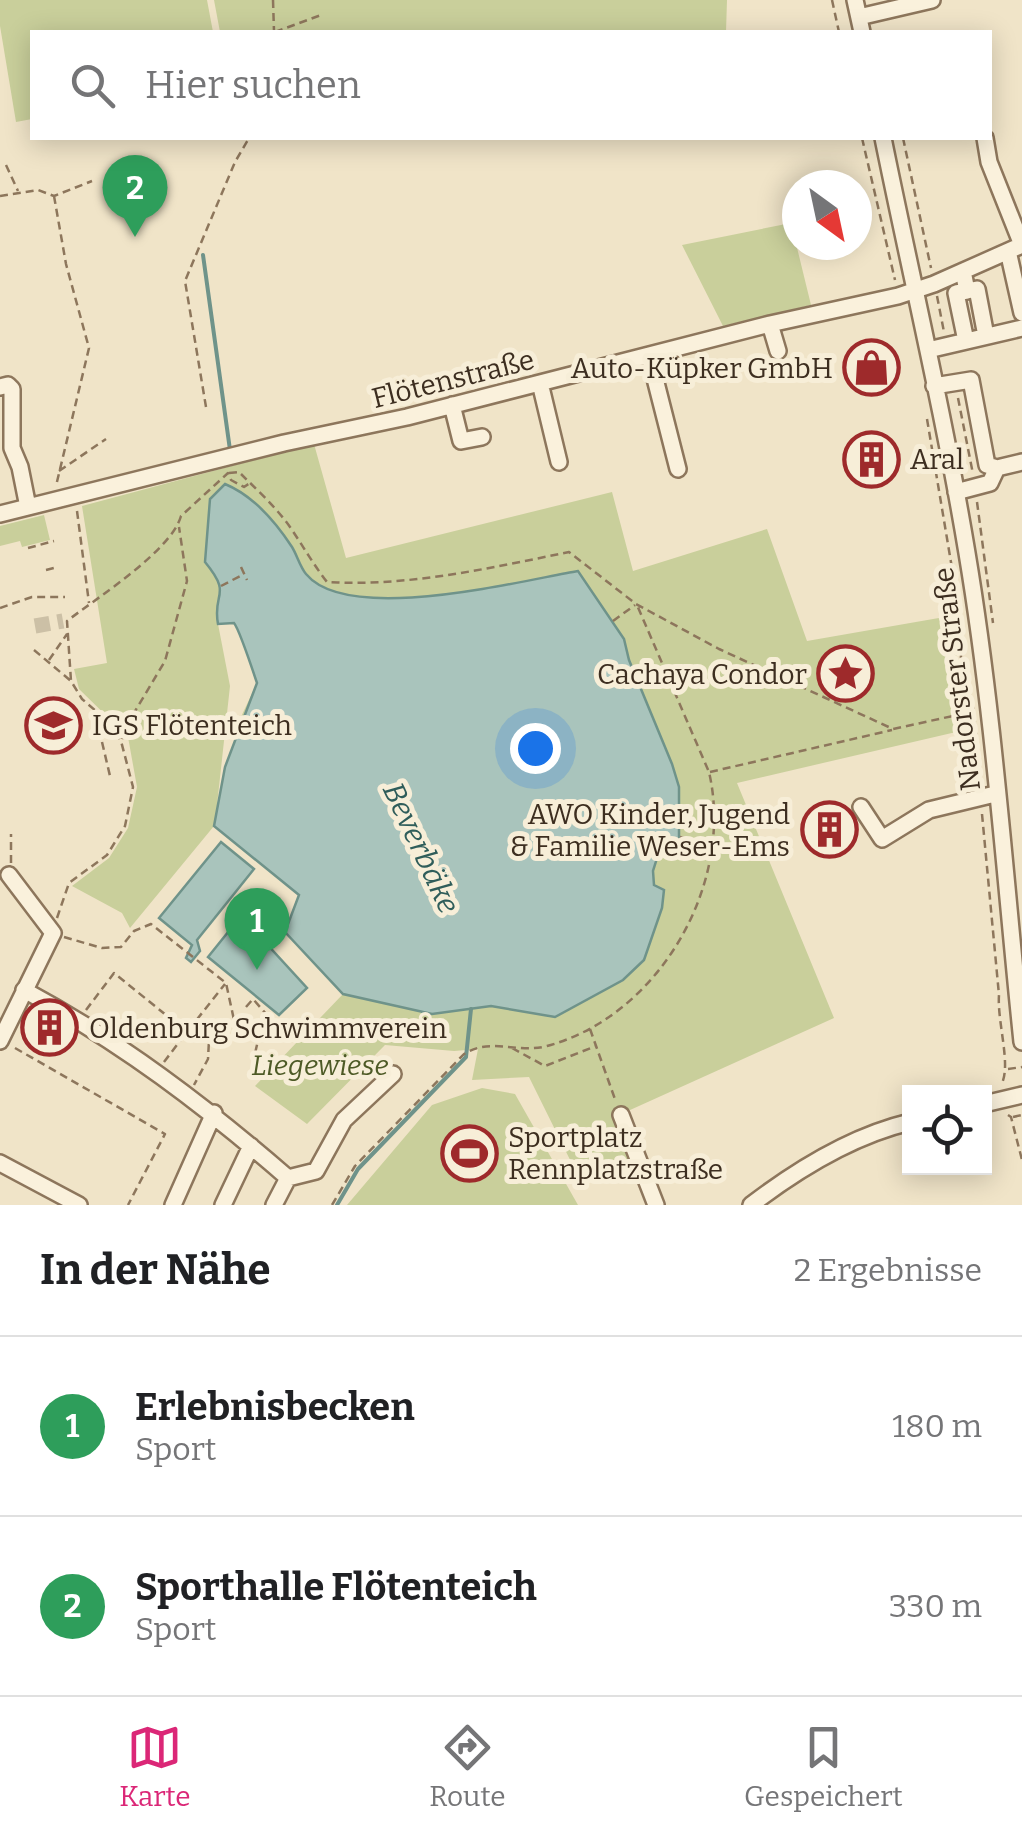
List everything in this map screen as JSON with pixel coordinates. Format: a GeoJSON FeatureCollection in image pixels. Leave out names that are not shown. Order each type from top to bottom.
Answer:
{"type":"FeatureCollection","features":[{"type":"Feature","properties":{"kind":"street"},"geometry":{"type":"LineString","coordinates":[[855,0],[860,25],[932,0]]}},
{"type":"Feature","properties":{"kind":"street","name":"Nadorster Straße"},"geometry":{"type":"LineString","coordinates":[[883,140],[956,492],[988,796],[1018,970],[1022,1042]]}},
{"type":"Feature","properties":{"kind":"street"},"geometry":{"type":"LineString","coordinates":[[985,140],[1017,247],[1022,314]]}},
{"type":"Feature","properties":{"kind":"street","name":"Flötenstraße"},"geometry":{"type":"LineString","coordinates":[[0,514],[898,296],[1017,247]]}},
{"type":"Feature","properties":{"kind":"street"},"geometry":{"type":"LineString","coordinates":[[962,271],[967,291]]}},
{"type":"Feature","properties":{"kind":"street"},"geometry":{"type":"LineString","coordinates":[[977,288],[980,334],[956,293],[977,288]]}},
{"type":"Feature","properties":{"kind":"street"},"geometry":{"type":"LineString","coordinates":[[770,324],[778,351]]}},
{"type":"Feature","properties":{"kind":"street"},"geometry":{"type":"LineString","coordinates":[[928,350],[980,334],[1022,328]]}},
{"type":"Feature","properties":{"kind":"street"},"geometry":{"type":"LineString","coordinates":[[649,355],[678,469]]}},
{"type":"Feature","properties":{"kind":"street"},"geometry":{"type":"LineString","coordinates":[[934,386],[971,380],[988,464],[997,468],[1022,462]]}},
{"type":"Feature","properties":{"kind":"street"},"geometry":{"type":"LineString","coordinates":[[540,383],[559,462]]}},
{"type":"Feature","properties":{"kind":"street"},"geometry":{"type":"LineString","coordinates":[[0,387],[8,385],[12,389],[12,448],[28,507]]}},
{"type":"Feature","properties":{"kind":"street"},"geometry":{"type":"LineString","coordinates":[[452,405],[461,441],[482,436]]}},
{"type":"Feature","properties":{"kind":"street"},"geometry":{"type":"LineString","coordinates":[[868,449],[872,468]]}},
{"type":"Feature","properties":{"kind":"street"},"geometry":{"type":"LineString","coordinates":[[956,492],[990,483],[997,468]]}},
{"type":"Feature","properties":{"kind":"street"},"geometry":{"type":"LineString","coordinates":[[862,808],[882,839],[929,810],[988,796]]}},
{"type":"Feature","properties":{"kind":"street"},"geometry":{"type":"LineString","coordinates":[[0,1040],[52,933],[9,876]]}},
{"type":"Feature","properties":{"kind":"street"},"geometry":{"type":"LineString","coordinates":[[24,990],[79,1020],[157,1072],[214,1114],[288,1178]]}},
{"type":"Feature","properties":{"kind":"street"},"geometry":{"type":"LineString","coordinates":[[274,1205],[288,1178],[316,1171],[344,1120],[392,1074]]}},
{"type":"Feature","properties":{"kind":"street"},"geometry":{"type":"LineString","coordinates":[[992,1102],[1022,1096]]}},
{"type":"Feature","properties":{"kind":"street"},"geometry":{"type":"LineString","coordinates":[[173,1205],[214,1114]]}},
{"type":"Feature","properties":{"kind":"street"},"geometry":{"type":"LineString","coordinates":[[621,1115],[656,1205]]}},
{"type":"Feature","properties":{"kind":"street"},"geometry":{"type":"LineString","coordinates":[[751,1205],[820,1158],[902,1124]]}},
{"type":"Feature","properties":{"kind":"street"},"geometry":{"type":"LineString","coordinates":[[223,1205],[252,1146]]}},
{"type":"Feature","properties":{"kind":"street"},"geometry":{"type":"LineString","coordinates":[[0,1163],[79,1205]]}},
{"type":"Feature","properties":{"kind":"path"},"geometry":{"type":"LineString","coordinates":[[273,0],[274,30]]}},
{"type":"Feature","properties":{"kind":"path"},"geometry":{"type":"LineString","coordinates":[[832,0],[839,30]]}},
{"type":"Feature","properties":{"kind":"path"},"geometry":{"type":"LineString","coordinates":[[280,30],[321,15]]}},
{"type":"Feature","properties":{"kind":"path"},"geometry":{"type":"LineString","coordinates":[[206,407],[185,281],[248,140]]}},
{"type":"Feature","properties":{"kind":"path"},"geometry":{"type":"LineString","coordinates":[[862,140],[898,296]]}},
{"type":"Feature","properties":{"kind":"path"},"geometry":{"type":"LineString","coordinates":[[6,165],[19,192]]}},
{"type":"Feature","properties":{"kind":"path"},"geometry":{"type":"LineString","coordinates":[[0,196],[38,190],[54,196],[92,181]]}},
{"type":"Feature","properties":{"kind":"path"},"geometry":{"type":"LineString","coordinates":[[52,501],[89,348],[66,264],[54,196]]}},
{"type":"Feature","properties":{"kind":"path"},"geometry":{"type":"LineString","coordinates":[[924,406],[957,597],[961,659],[980,709],[988,796],[997,1017],[1007,1069],[1022,1068]]}},
{"type":"Feature","properties":{"kind":"path"},"geometry":{"type":"LineString","coordinates":[[58,471],[106,439]]}},
{"type":"Feature","properties":{"kind":"path"},"geometry":{"type":"LineString","coordinates":[[239,472],[289,527],[306,557],[328,582],[369,585],[569,552],[636,604],[718,649],[893,729]]}},
{"type":"Feature","properties":{"kind":"path"},"geometry":{"type":"LineString","coordinates":[[121,741],[128,722],[165,662],[187,581],[178,526],[181,516],[228,473],[231,480],[244,487],[250,483]]}},
{"type":"Feature","properties":{"kind":"path"},"geometry":{"type":"LineString","coordinates":[[74,496],[89,604]]}},
{"type":"Feature","properties":{"kind":"path"},"geometry":{"type":"LineString","coordinates":[[72,681],[68,621],[140,566],[178,526]]}},
{"type":"Feature","properties":{"kind":"path"},"geometry":{"type":"LineString","coordinates":[[28,548],[54,540]]}},
{"type":"Feature","properties":{"kind":"path"},"geometry":{"type":"LineString","coordinates":[[46,570],[58,567]]}},
{"type":"Feature","properties":{"kind":"path"},"geometry":{"type":"LineString","coordinates":[[241,568],[247,580]]}},
{"type":"Feature","properties":{"kind":"path"},"geometry":{"type":"LineString","coordinates":[[221,586],[244,574]]}},
{"type":"Feature","properties":{"kind":"path"},"geometry":{"type":"LineString","coordinates":[[0,608],[31,596],[65,597]]}},
{"type":"Feature","properties":{"kind":"path"},"geometry":{"type":"LineString","coordinates":[[614,621],[636,604]]}},
{"type":"Feature","properties":{"kind":"path"},"geometry":{"type":"LineString","coordinates":[[332,1205],[354,1166],[464,1054],[477,1046],[544,1047],[589,1028],[633,999],[658,974],[698,905],[711,845],[714,794],[709,772],[636,604]]}},
{"type":"Feature","properties":{"kind":"path"},"geometry":{"type":"LineString","coordinates":[[48,662],[67,634]]}},
{"type":"Feature","properties":{"kind":"path"},"geometry":{"type":"LineString","coordinates":[[34,650],[72,681],[82,699],[111,724],[121,741],[133,787],[125,826],[106,855],[69,883],[52,933],[102,948],[121,947],[134,931],[151,924],[226,983],[234,1020],[239,1026],[258,1030]]}},
{"type":"Feature","properties":{"kind":"path"},"geometry":{"type":"LineString","coordinates":[[709,772],[980,709]]}},
{"type":"Feature","properties":{"kind":"path"},"geometry":{"type":"LineString","coordinates":[[102,742],[110,776],[107,777]]}},
{"type":"Feature","properties":{"kind":"path"},"geometry":{"type":"LineString","coordinates":[[51,748],[57,748]]}},
{"type":"Feature","properties":{"kind":"path"},"geometry":{"type":"LineString","coordinates":[[9,876],[11,834]]}},
{"type":"Feature","properties":{"kind":"path"},"geometry":{"type":"LineString","coordinates":[[680,837],[711,845]]}},
{"type":"Feature","properties":{"kind":"path"},"geometry":{"type":"LineString","coordinates":[[79,1020],[114,973],[187,1032]]}},
{"type":"Feature","properties":{"kind":"path"},"geometry":{"type":"LineString","coordinates":[[157,1072],[226,983]]}},
{"type":"Feature","properties":{"kind":"path"},"geometry":{"type":"LineString","coordinates":[[246,1007],[252,999],[267,1016],[252,1048],[255,1058],[272,1075]]}},
{"type":"Feature","properties":{"kind":"path"},"geometry":{"type":"LineString","coordinates":[[189,1095],[208,1058],[210,1040],[192,1026]]}},
{"type":"Feature","properties":{"kind":"path"},"geometry":{"type":"LineString","coordinates":[[589,1028],[621,1115]]}},
{"type":"Feature","properties":{"kind":"path"},"geometry":{"type":"LineString","coordinates":[[0,1040],[166,1134],[129,1205]]}},
{"type":"Feature","properties":{"kind":"path"},"geometry":{"type":"LineString","coordinates":[[511,1047],[545,1066],[596,1046]]}},
{"type":"Feature","properties":{"kind":"path"},"geometry":{"type":"LineString","coordinates":[[1022,1116],[1011,1117],[1022,1160]]}},
{"type":"Feature","properties":{"kind":"green space"},"geometry":{"type":"Polygon","coordinates":[[[0,0],[207,0],[213,30],[30,30],[30,119],[16,122],[0,26],[0,0]]]}},
{"type":"Feature","properties":{"kind":"green space"},"geometry":{"type":"Polygon","coordinates":[[[214,0],[727,0],[726,30],[220,30],[214,0]]]}},
{"type":"Feature","properties":{"kind":"green space"},"geometry":{"type":"Polygon","coordinates":[[[782,225],[782,260],[800,260],[811,305],[723,326],[682,245],[782,225]]]}},
{"type":"Feature","properties":{"kind":"green space","name":"Liegewiese"},"geometry":{"type":"Polygon","coordinates":[[[314,444],[346,558],[612,492],[633,571],[767,529],[807,641],[956,615],[957,658],[969,729],[737,783],[834,1018],[619,1115],[636,1163],[582,1184],[529,1077],[472,1080],[478,1049],[454,1051],[385,1045],[307,1124],[255,1086],[343,994],[285,932],[299,895],[214,826],[130,928],[122,913],[72,886],[109,858],[128,828],[137,787],[128,737],[79,689],[74,669],[107,663],[82,506],[314,444]],[[234,623],[218,624],[230,686],[217,805],[240,719],[257,683],[234,623]]]}},
{"type":"Feature","properties":{"kind":"green space"},"geometry":{"type":"Polygon","coordinates":[[[44,515],[50,540],[22,547],[20,541],[0,546],[0,526],[44,515]]]}},
{"type":"Feature","properties":{"kind":"green space","name":"Sportplatz Rennplatzstraße"},"geometry":{"type":"Polygon","coordinates":[[[482,1088],[515,1094],[578,1205],[347,1205],[432,1105],[482,1088]]]}},
{"type":"Feature","properties":{"kind":"water"},"geometry":{"type":"Polygon","coordinates":[[[225,484],[263,510],[292,547],[306,574],[327,589],[395,598],[477,590],[578,571],[624,639],[679,787],[679,844],[658,855],[653,871],[654,885],[664,890],[662,908],[644,960],[623,980],[555,1017],[491,1006],[432,1014],[343,994],[285,932],[299,895],[214,826],[225,767],[257,683],[234,623],[218,624],[220,588],[205,562],[210,499],[225,484]]]}},
{"type":"Feature","properties":{"kind":"water"},"geometry":{"type":"Polygon","coordinates":[[[221,842],[254,869],[197,940],[200,951],[191,962],[186,958],[192,945],[159,918],[221,842]]]}},
{"type":"Feature","properties":{"kind":"water"},"geometry":{"type":"Polygon","coordinates":[[[237,921],[263,940],[307,988],[279,1015],[208,957],[237,921]]]}},
{"type":"Feature","properties":{"kind":"waterway","name":"Beverbäke"},"geometry":{"type":"LineString","coordinates":[[203,255],[230,450]]}},
{"type":"Feature","properties":{"kind":"waterway","name":"Beverbäke"},"geometry":{"type":"LineString","coordinates":[[337,1205],[358,1169],[466,1057],[471,1009]]}},
{"type":"Feature","properties":{"kind":"tunnel"},"geometry":{"type":"LineString","coordinates":[[35,626],[63,621]]}},
{"type":"Feature","properties":{"kind":"place","name":"Sporthalle Flötenteich"},"geometry":{"type":"Point","coordinates":[135,237]}},
{"type":"Feature","properties":{"kind":"place","name":"Auto-Küpker GmbH"},"geometry":{"type":"Point","coordinates":[872,368]}},
{"type":"Feature","properties":{"kind":"place","name":"Aral"},"geometry":{"type":"Point","coordinates":[871,459]}},
{"type":"Feature","properties":{"kind":"place","name":"Cachaya Condor"},"geometry":{"type":"Point","coordinates":[846,674]}},
{"type":"Feature","properties":{"kind":"place","name":"IGS Flötenteich"},"geometry":{"type":"Point","coordinates":[53,725]}},
{"type":"Feature","properties":{"kind":"place","name":"AWO Kinder, Jugend & Familie Weser-Ems"},"geometry":{"type":"Point","coordinates":[829,830]}},
{"type":"Feature","properties":{"kind":"place","name":"Erlebnisbecken"},"geometry":{"type":"Point","coordinates":[257,970]}},
{"type":"Feature","properties":{"kind":"place","name":"Oldenburg Schwimmverein"},"geometry":{"type":"Point","coordinates":[50,1028]}},
{"type":"Feature","properties":{"kind":"place","name":"Sportplatz Rennplatzstraße"},"geometry":{"type":"Point","coordinates":[469,1153]}}]}
